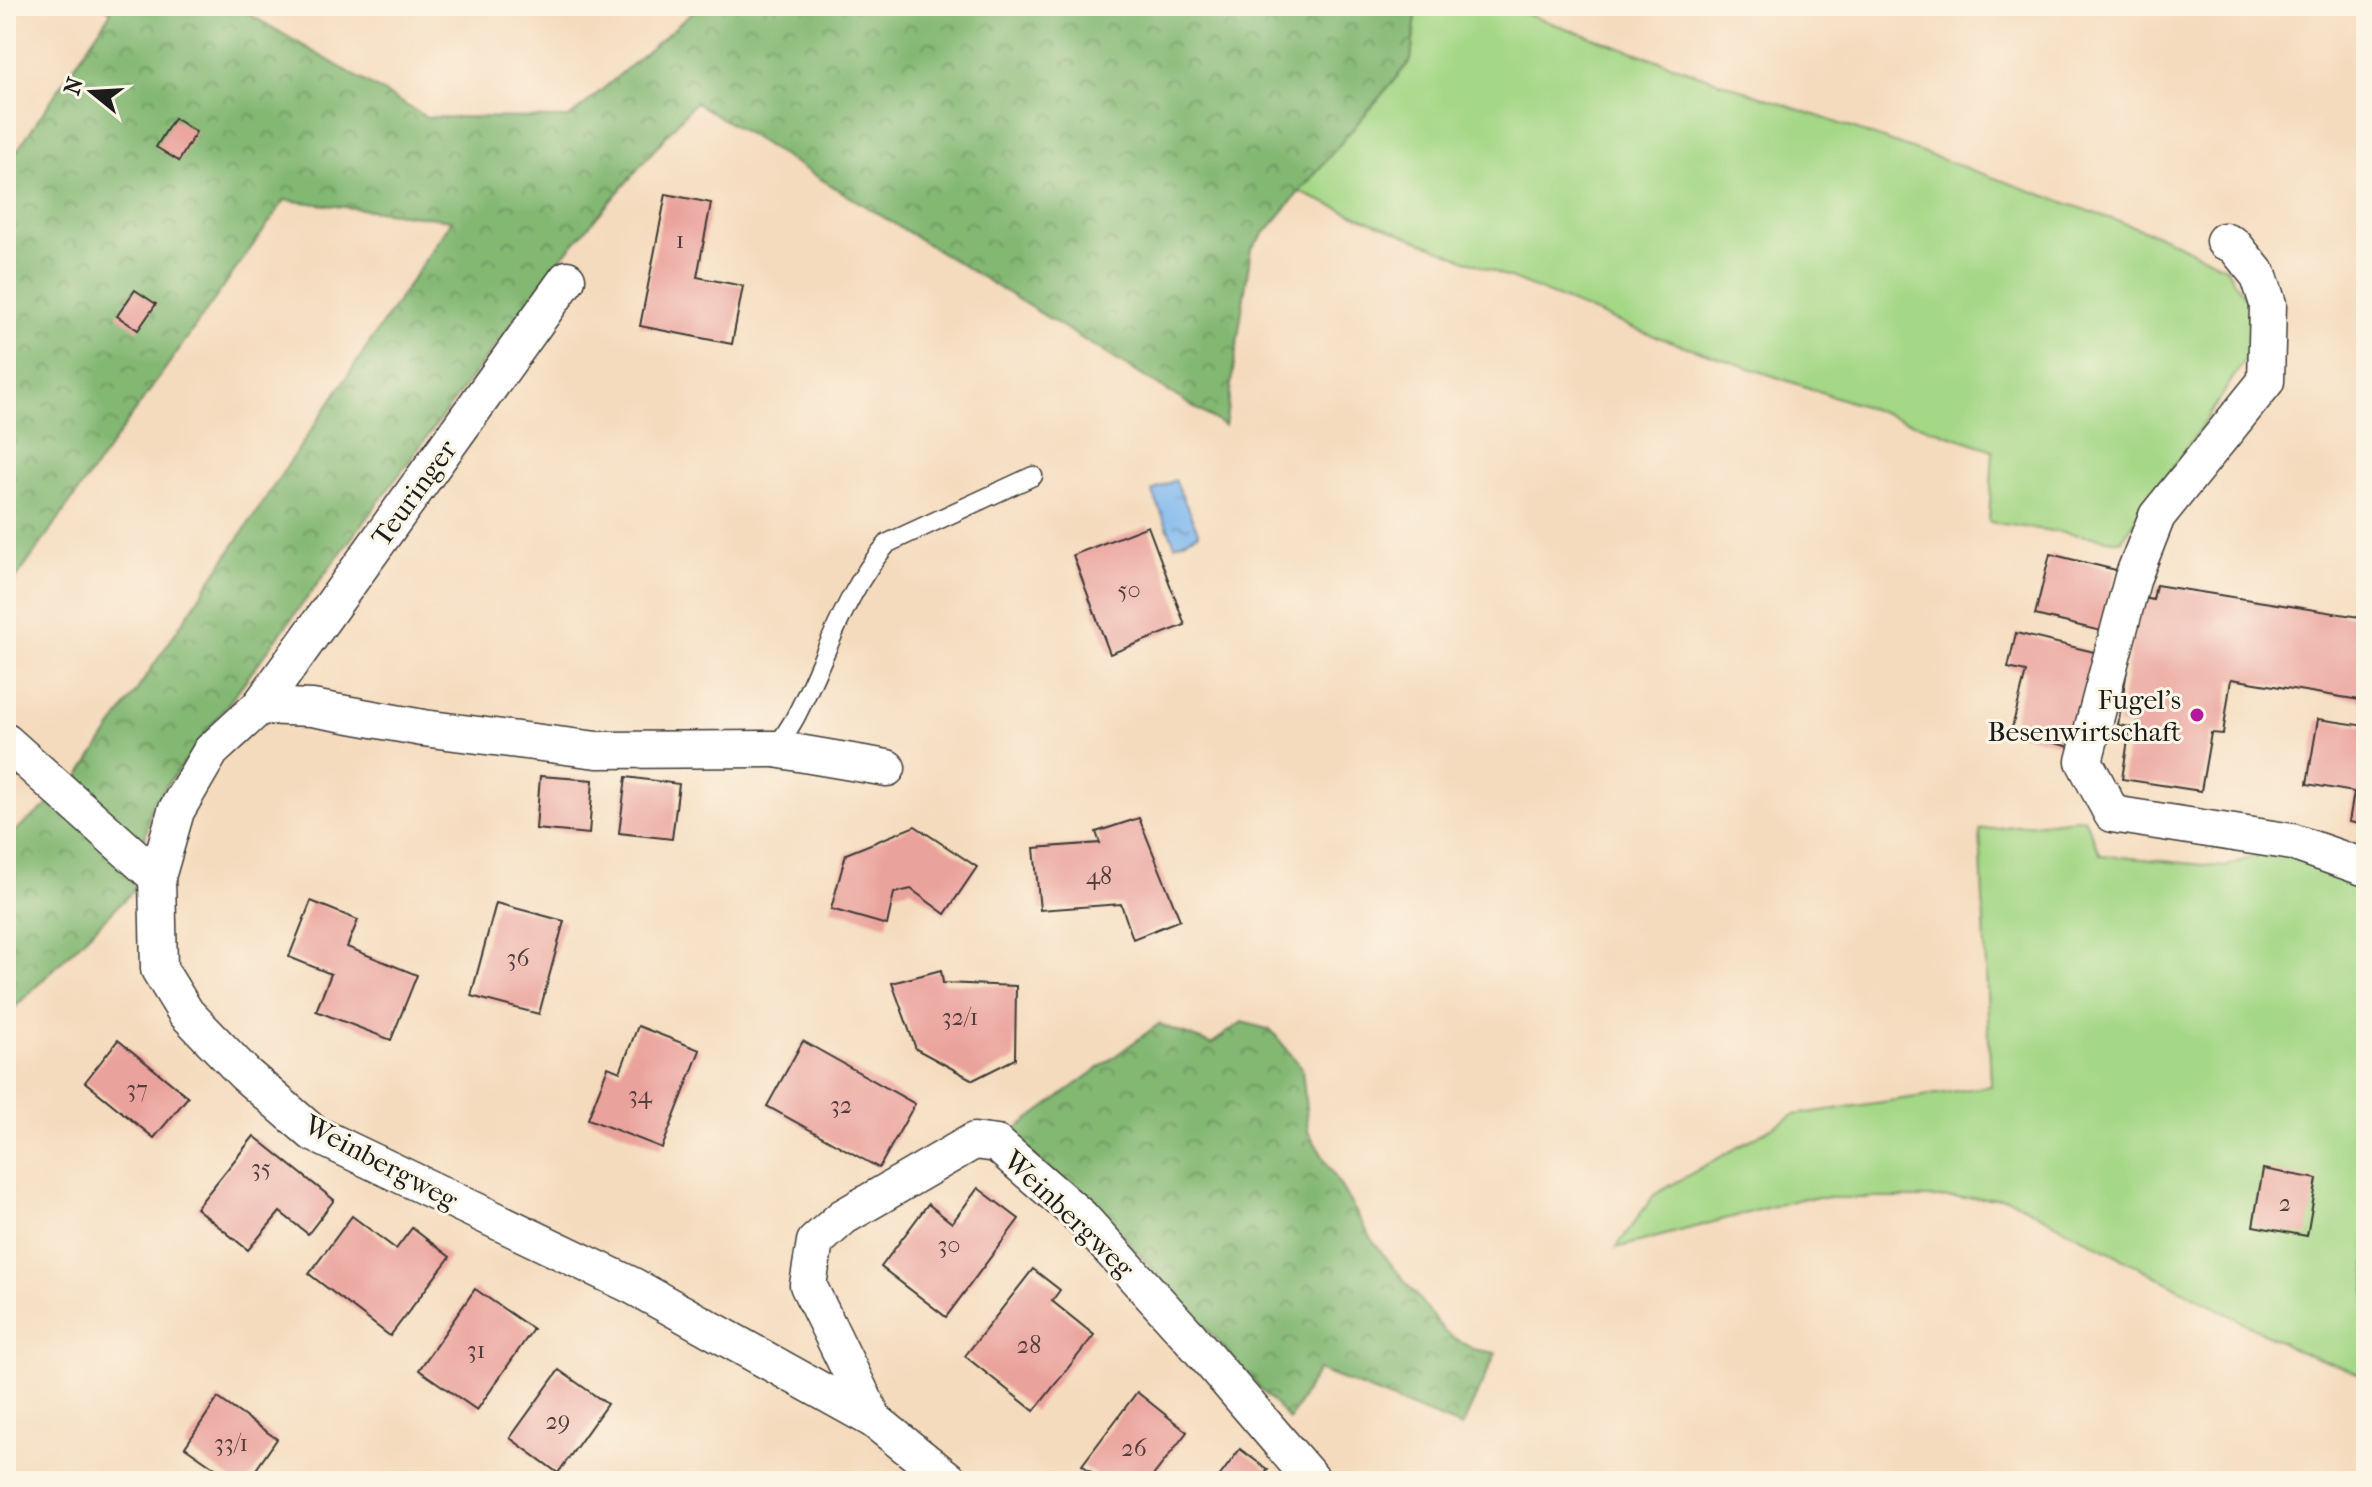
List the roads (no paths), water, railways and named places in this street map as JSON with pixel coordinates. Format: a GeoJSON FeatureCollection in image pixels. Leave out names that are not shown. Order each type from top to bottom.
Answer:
{"type":"FeatureCollection","features":[{"type":"Feature","properties":{"kind":"street"},"geometry":{"type":"LineString","coordinates":[[2224,241],[2234,245],[2259,276],[2268,304],[2266,381],[2157,516],[2133,577],[2084,761],[2112,814],[2292,842],[2366,868]]}},
{"type":"Feature","properties":{"kind":"street","name":"Teuringer"},"geometry":{"type":"LineString","coordinates":[[260,706],[567,279]]}},
{"type":"Feature","properties":{"kind":"street"},"geometry":{"type":"LineString","coordinates":[[260,706],[312,708],[423,728],[597,750],[775,749],[887,768]]}},
{"type":"Feature","properties":{"kind":"street","name":"Weinbergweg"},"geometry":{"type":"LineString","coordinates":[[260,706],[211,751],[176,811],[157,877],[159,969],[186,1013],[245,1074],[313,1133],[633,1286],[874,1420],[950,1481]]}},
{"type":"Feature","properties":{"kind":"street"},"geometry":{"type":"LineString","coordinates":[[6,742],[157,877]]}},
{"type":"Feature","properties":{"kind":"street","name":"Weinbergweg"},"geometry":{"type":"LineString","coordinates":[[874,1420],[808,1285],[815,1242],[843,1217],[974,1141],[997,1144],[1081,1217],[1313,1481]]}},
{"type":"Feature","properties":{"kind":"lane"},"geometry":{"type":"LineString","coordinates":[[775,749],[797,715],[850,598],[871,562],[888,543],[1033,476]]}},
{"type":"Feature","properties":{"kind":"water"},"geometry":{"type":"Polygon","coordinates":[[[1175,480],[1199,534],[1175,545],[1152,491],[1175,480]]]}},
{"type":"Feature","properties":{"kind":"place","name":"Fugel's Besenwirtschaft"},"geometry":{"type":"Point","coordinates":[2197,715]}}]}
